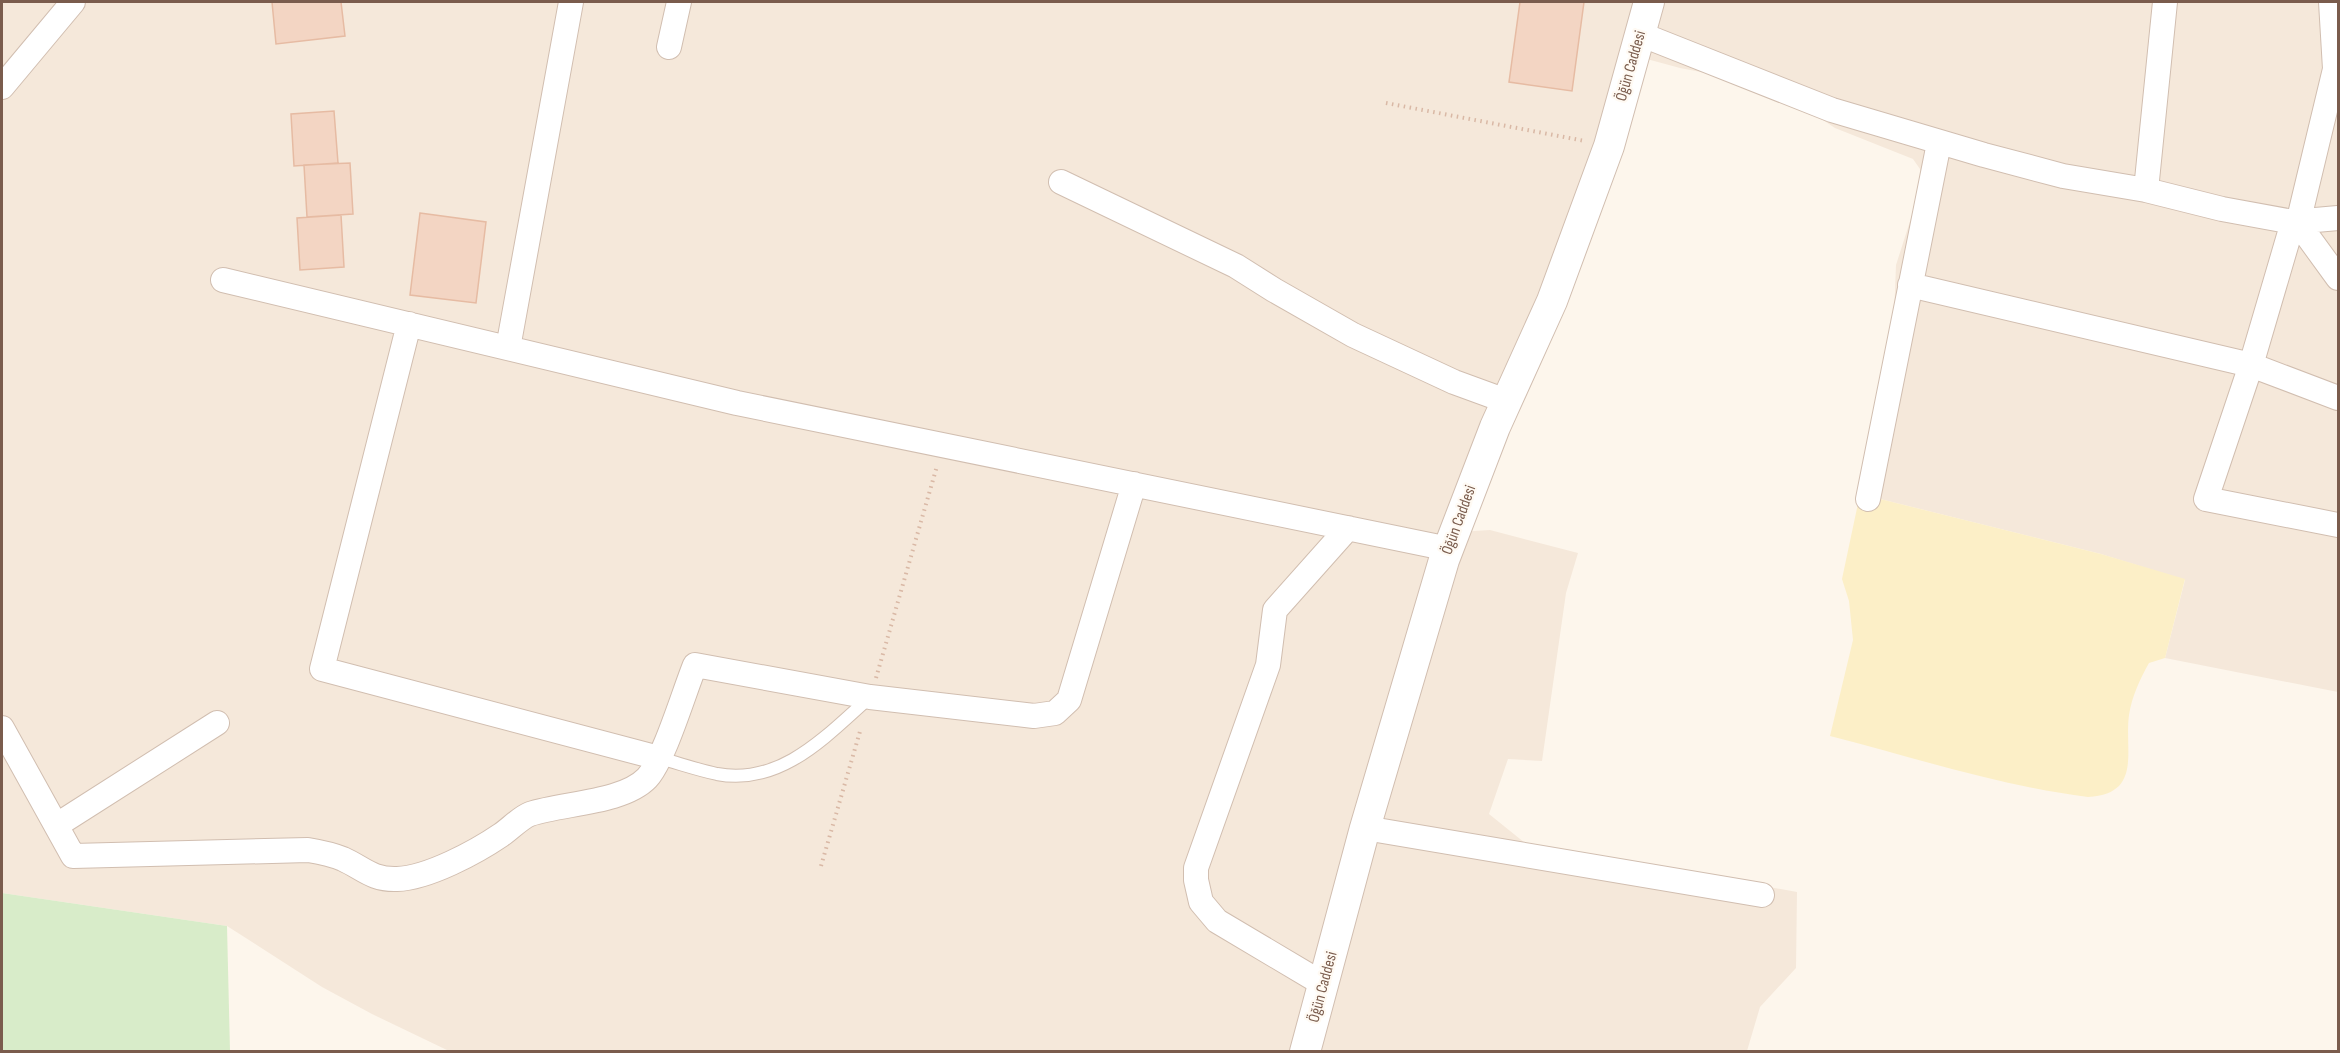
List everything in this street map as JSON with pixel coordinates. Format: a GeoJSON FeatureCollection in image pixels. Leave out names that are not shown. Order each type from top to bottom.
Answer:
{"type":"FeatureCollection","features":[{"type":"Feature","properties":{"kind":"street"},"geometry":{"type":"LineString","coordinates":[[2,87],[73,2]]}},
{"type":"Feature","properties":{"kind":"street"},"geometry":{"type":"LineString","coordinates":[[508,348],[571,2]]}},
{"type":"Feature","properties":{"kind":"street"},"geometry":{"type":"LineString","coordinates":[[669,47],[680,2]]}},
{"type":"Feature","properties":{"kind":"street","name":"Öğün Caddesi"},"geometry":{"type":"LineString","coordinates":[[1305,1052],[1365,828],[1422,630],[1469,491],[1506,401],[1552,301],[1609,146],[1649,2]]}},
{"type":"Feature","properties":{"kind":"street"},"geometry":{"type":"LineString","coordinates":[[2146,190],[2165,2]]}},
{"type":"Feature","properties":{"kind":"street"},"geometry":{"type":"LineString","coordinates":[[2331,2],[2336,69],[2296,222],[2206,499],[2338,525]]}},
{"type":"Feature","properties":{"kind":"street"},"geometry":{"type":"LineString","coordinates":[[1640,34],[1832,110],[2063,176],[2146,190],[2222,209],[2296,222],[2338,218]]}},
{"type":"Feature","properties":{"kind":"street"},"geometry":{"type":"LineString","coordinates":[[1868,499],[1939,142]]}},
{"type":"Feature","properties":{"kind":"street"},"geometry":{"type":"LineString","coordinates":[[1060,182],[1236,266],[1313,314],[1373,345],[1454,382],[1506,401]]}},
{"type":"Feature","properties":{"kind":"street"},"geometry":{"type":"LineString","coordinates":[[2296,222],[2338,278]]}},
{"type":"Feature","properties":{"kind":"street"},"geometry":{"type":"LineString","coordinates":[[223,280],[737,403],[1449,549]]}},
{"type":"Feature","properties":{"kind":"street"},"geometry":{"type":"LineString","coordinates":[[1910,285],[2251,365],[2338,398]]}},
{"type":"Feature","properties":{"kind":"street"},"geometry":{"type":"LineString","coordinates":[[409,324],[322,669],[659,758]]}},
{"type":"Feature","properties":{"kind":"street"},"geometry":{"type":"LineString","coordinates":[[2,728],[73,856],[308,850],[341,858],[369,875],[399,879],[467,856],[509,830],[528,814],[632,789],[648,777],[659,758],[695,665],[870,697],[1034,716],[1048,716],[1063,708],[1069,700],[1134,484]]}},
{"type":"Feature","properties":{"kind":"street"},"geometry":{"type":"LineString","coordinates":[[1323,984],[1217,921],[1201,902],[1196,868],[1268,664],[1275,610],[1348,528]]}},
{"type":"Feature","properties":{"kind":"street"},"geometry":{"type":"LineString","coordinates":[[57,825],[217,723]]}},
{"type":"Feature","properties":{"kind":"street"},"geometry":{"type":"LineString","coordinates":[[1365,828],[1762,895]]}},
{"type":"Feature","properties":{"kind":"lane"},"geometry":{"type":"LineString","coordinates":[[659,758],[717,774],[743,775],[768,770],[791,761],[819,743],[870,697]]}},
{"type":"Feature","properties":{"kind":"path"},"geometry":{"type":"LineString","coordinates":[[1386,103],[1609,146]]}},
{"type":"Feature","properties":{"kind":"path"},"geometry":{"type":"LineString","coordinates":[[821,866],[943,445]]}},
{"type":"Feature","properties":{"kind":"shaded area"},"geometry":{"type":"Polygon","coordinates":[[[2,2],[2338,2],[2338,692],[2165,658],[2185,580],[2101,554],[1860,494],[1893,342],[1896,265],[1921,187],[1920,169],[1913,159],[1835,128],[1811,112],[1706,73],[1632,55],[1459,532],[1490,530],[1578,553],[1566,593],[1542,761],[1508,759],[1489,814],[1525,843],[1797,892],[1796,968],[1760,1007],[1747,1051],[449,1051],[322,987],[227,926],[2,893],[2,2]]]}},
{"type":"Feature","properties":{"kind":"green space"},"geometry":{"type":"Polygon","coordinates":[[[2,893],[227,926],[230,1051],[2,1051],[2,893]]]}},
{"type":"Feature","properties":{"kind":"sand"},"geometry":{"type":"Polygon","coordinates":[[[1860,494],[2101,554],[2185,579],[2165,658],[2149,663],[2134,694],[2129,715],[2127,768],[2124,779],[2117,788],[2105,794],[2088,797],[2055,792],[1990,779],[1830,736],[1853,640],[1849,601],[1842,579],[1860,494]]]}},
{"type":"Feature","properties":{"kind":"building"},"geometry":{"type":"Polygon","coordinates":[[[272,2],[341,2],[345,36],[276,44],[272,2]]]}},
{"type":"Feature","properties":{"kind":"building"},"geometry":{"type":"Polygon","coordinates":[[[1520,2],[1584,2],[1572,91],[1509,82],[1520,2]]]}},
{"type":"Feature","properties":{"kind":"building"},"geometry":{"type":"Polygon","coordinates":[[[334,111],[338,163],[294,166],[291,114],[334,111]]]}},
{"type":"Feature","properties":{"kind":"building"},"geometry":{"type":"Polygon","coordinates":[[[350,163],[353,214],[307,217],[304,165],[350,163]]]}},
{"type":"Feature","properties":{"kind":"building"},"geometry":{"type":"Polygon","coordinates":[[[420,213],[486,222],[476,303],[410,295],[420,213]]]}},
{"type":"Feature","properties":{"kind":"building"},"geometry":{"type":"Polygon","coordinates":[[[341,215],[344,267],[300,270],[297,218],[341,215]]]}}]}
